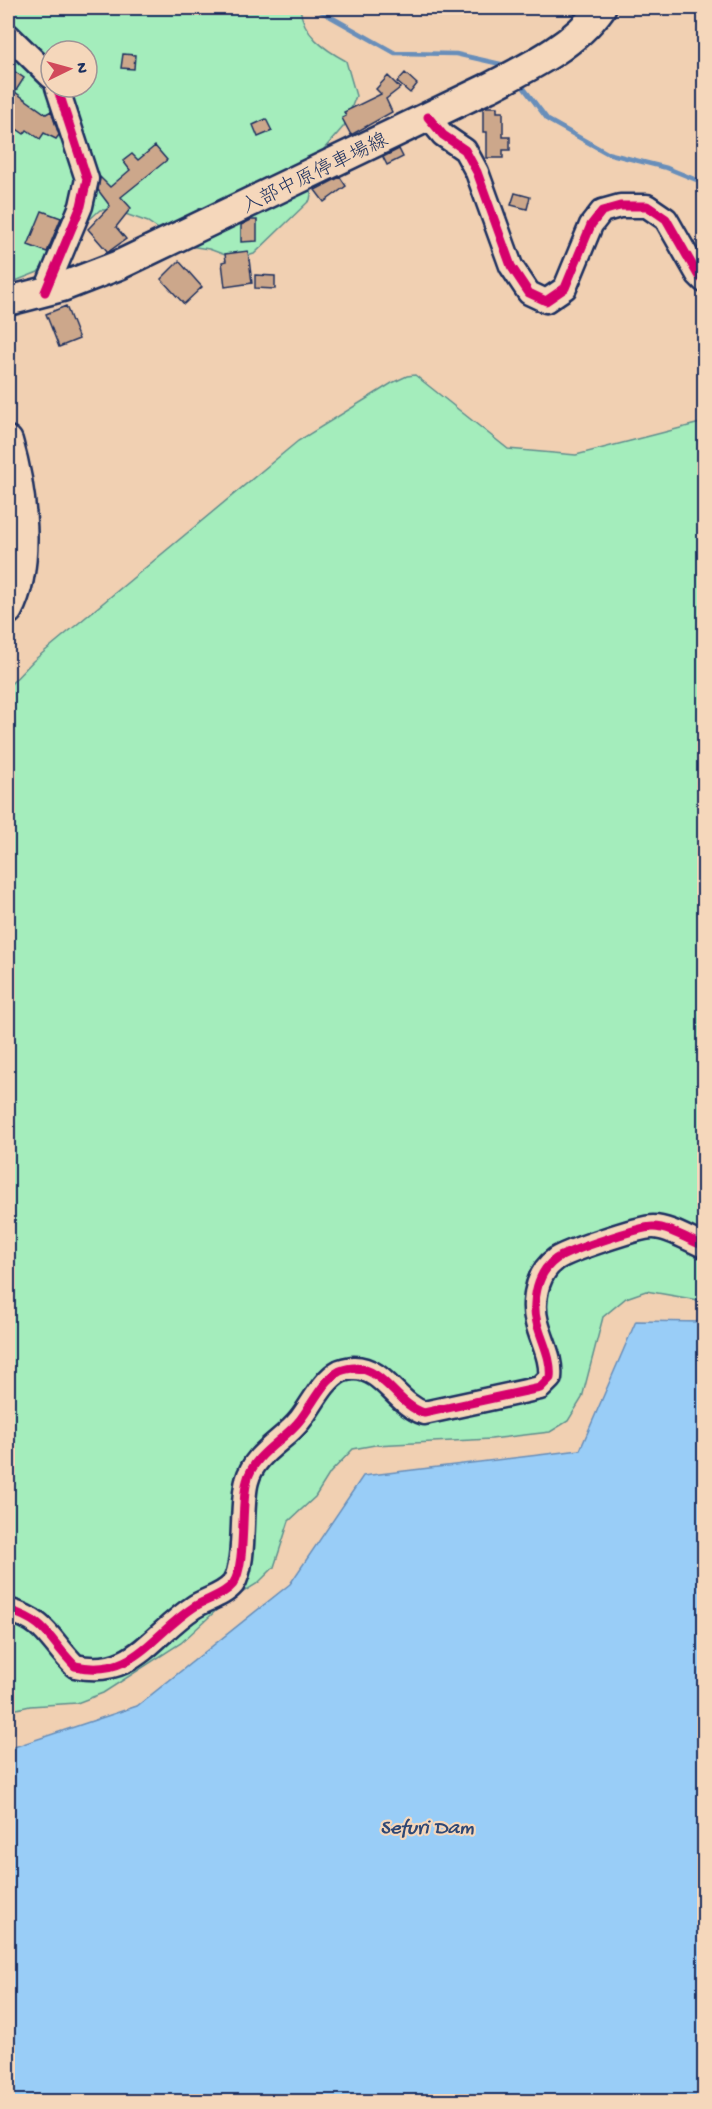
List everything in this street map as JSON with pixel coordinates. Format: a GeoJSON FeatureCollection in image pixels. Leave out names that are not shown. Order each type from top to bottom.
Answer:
{"type":"FeatureCollection","features":[{"type":"Feature","properties":{"kind":"main road","name":"入部中原停車場線"},"geometry":{"type":"LineString","coordinates":[[8,301],[45,292],[119,265],[428,117],[544,59],[590,24],[601,8]]}},
{"type":"Feature","properties":{"kind":"main road"},"geometry":{"type":"LineString","coordinates":[[8,441],[14,461],[22,519],[21,560],[12,602],[8,610]]}},
{"type":"Feature","properties":{"kind":"street"},"geometry":{"type":"LineString","coordinates":[[8,35],[39,65]]}},
{"type":"Feature","properties":{"kind":"street"},"geometry":{"type":"LineString","coordinates":[[45,292],[81,206],[87,179],[61,99]]}},
{"type":"Feature","properties":{"kind":"street"},"geometry":{"type":"LineString","coordinates":[[428,117],[443,135],[465,150],[477,172],[511,266],[530,293],[546,301],[565,288],[591,225],[602,211],[620,206],[647,206],[666,219],[698,275],[705,281]]}},
{"type":"Feature","properties":{"kind":"street"},"geometry":{"type":"LineString","coordinates":[[8,1610],[31,1617],[51,1634],[75,1666],[106,1669],[126,1663],[195,1606],[220,1594],[233,1583],[241,1552],[246,1482],[251,1469],[299,1422],[320,1392],[340,1371],[353,1368],[366,1370],[384,1380],[411,1409],[424,1413],[540,1388],[550,1378],[551,1365],[537,1325],[534,1306],[536,1288],[544,1271],[557,1258],[638,1229],[654,1227],[705,1246]]}},
{"type":"Feature","properties":{"kind":"green space"},"geometry":{"type":"Polygon","coordinates":[[[8,8],[300,8],[305,26],[316,40],[346,61],[356,96],[344,126],[324,149],[315,171],[310,200],[254,254],[236,259],[209,249],[182,245],[148,222],[114,210],[100,210],[59,247],[38,272],[8,284],[8,8]]]}},
{"type":"Feature","properties":{"kind":"green space"},"geometry":{"type":"Polygon","coordinates":[[[415,375],[508,449],[576,455],[704,422],[704,1301],[646,1291],[626,1298],[603,1317],[582,1398],[568,1421],[550,1432],[491,1439],[375,1445],[353,1449],[330,1473],[315,1497],[289,1521],[274,1567],[258,1583],[222,1605],[181,1643],[103,1693],[77,1703],[30,1706],[8,1711],[8,687],[33,661],[298,441],[392,383],[415,375]]]}},
{"type":"Feature","properties":{"kind":"water","name":"Sefuri Dam"},"geometry":{"type":"Polygon","coordinates":[[[636,1321],[704,1322],[704,2101],[8,2101],[8,1749],[137,1706],[290,1584],[363,1476],[580,1450],[636,1321]]]}},
{"type":"Feature","properties":{"kind":"building"},"geometry":{"type":"Polygon","coordinates":[[[123,54],[135,55],[134,69],[121,68],[123,54]]]}},
{"type":"Feature","properties":{"kind":"building"},"geometry":{"type":"Polygon","coordinates":[[[8,67],[24,78],[15,92],[46,114],[51,111],[59,135],[56,139],[44,133],[40,139],[27,130],[24,134],[8,123],[8,67]]]}},
{"type":"Feature","properties":{"kind":"building"},"geometry":{"type":"Polygon","coordinates":[[[405,73],[417,84],[410,93],[397,82],[405,73]]]}},
{"type":"Feature","properties":{"kind":"building"},"geometry":{"type":"Polygon","coordinates":[[[388,76],[400,88],[386,99],[392,112],[351,135],[342,118],[346,116],[344,112],[381,94],[376,89],[388,76]]]}},
{"type":"Feature","properties":{"kind":"building"},"geometry":{"type":"Polygon","coordinates":[[[497,107],[497,112],[503,112],[503,137],[510,137],[510,150],[503,150],[503,158],[487,158],[487,132],[483,132],[483,109],[497,107]]]}},
{"type":"Feature","properties":{"kind":"building"},"geometry":{"type":"Polygon","coordinates":[[[266,119],[272,131],[258,137],[253,125],[266,119]]]}},
{"type":"Feature","properties":{"kind":"building"},"geometry":{"type":"Polygon","coordinates":[[[155,146],[167,160],[121,197],[131,208],[116,227],[126,239],[108,252],[88,229],[110,206],[98,190],[100,177],[110,187],[130,170],[123,161],[132,154],[138,160],[155,146]]]}},
{"type":"Feature","properties":{"kind":"building"},"geometry":{"type":"Polygon","coordinates":[[[399,149],[403,157],[387,165],[383,157],[399,149]]]}},
{"type":"Feature","properties":{"kind":"building"},"geometry":{"type":"Polygon","coordinates":[[[340,177],[346,186],[324,202],[315,190],[340,177]]]}},
{"type":"Feature","properties":{"kind":"building"},"geometry":{"type":"Polygon","coordinates":[[[515,193],[530,197],[527,209],[511,205],[515,193]]]}},
{"type":"Feature","properties":{"kind":"building"},"geometry":{"type":"Polygon","coordinates":[[[42,211],[61,218],[47,252],[28,245],[42,211]]]}},
{"type":"Feature","properties":{"kind":"building"},"geometry":{"type":"Polygon","coordinates":[[[257,220],[257,241],[241,242],[241,225],[257,220]]]}},
{"type":"Feature","properties":{"kind":"building"},"geometry":{"type":"Polygon","coordinates":[[[248,251],[252,283],[225,287],[222,262],[226,261],[225,254],[248,251]]]}},
{"type":"Feature","properties":{"kind":"building"},"geometry":{"type":"Polygon","coordinates":[[[179,261],[202,287],[184,304],[161,279],[179,261]]]}},
{"type":"Feature","properties":{"kind":"building"},"geometry":{"type":"Polygon","coordinates":[[[255,275],[275,276],[275,289],[255,288],[255,275]]]}},
{"type":"Feature","properties":{"kind":"building"},"geometry":{"type":"Polygon","coordinates":[[[66,306],[79,339],[59,347],[46,314],[66,306]]]}},
{"type":"Feature","properties":{"kind":"waterway"},"geometry":{"type":"LineString","coordinates":[[315,8],[395,53],[456,54],[505,65]]}},
{"type":"Feature","properties":{"kind":"waterway"},"geometry":{"type":"LineString","coordinates":[[523,87],[548,120],[607,153],[667,168],[704,183]]}},
{"type":"Feature","properties":{"kind":"cycle path"},"geometry":{"type":"LineString","coordinates":[[45,292],[81,206],[87,179],[61,99]]}},
{"type":"Feature","properties":{"kind":"cycle path"},"geometry":{"type":"LineString","coordinates":[[428,117],[443,135],[465,150],[477,172],[511,266],[529,293],[546,301],[565,288],[591,225],[602,211],[620,206],[647,206],[666,219],[698,275],[704,281]]}},
{"type":"Feature","properties":{"kind":"cycle path"},"geometry":{"type":"LineString","coordinates":[[8,1610],[40,1626],[75,1666],[95,1668],[112,1666],[127,1660],[194,1607],[224,1592],[233,1584],[240,1563],[245,1491],[251,1471],[263,1455],[300,1420],[334,1375],[351,1368],[374,1374],[405,1402],[424,1413],[540,1388],[550,1378],[550,1368],[537,1322],[535,1303],[541,1278],[551,1263],[563,1255],[588,1245],[653,1227],[672,1231],[704,1246]]}}]}
